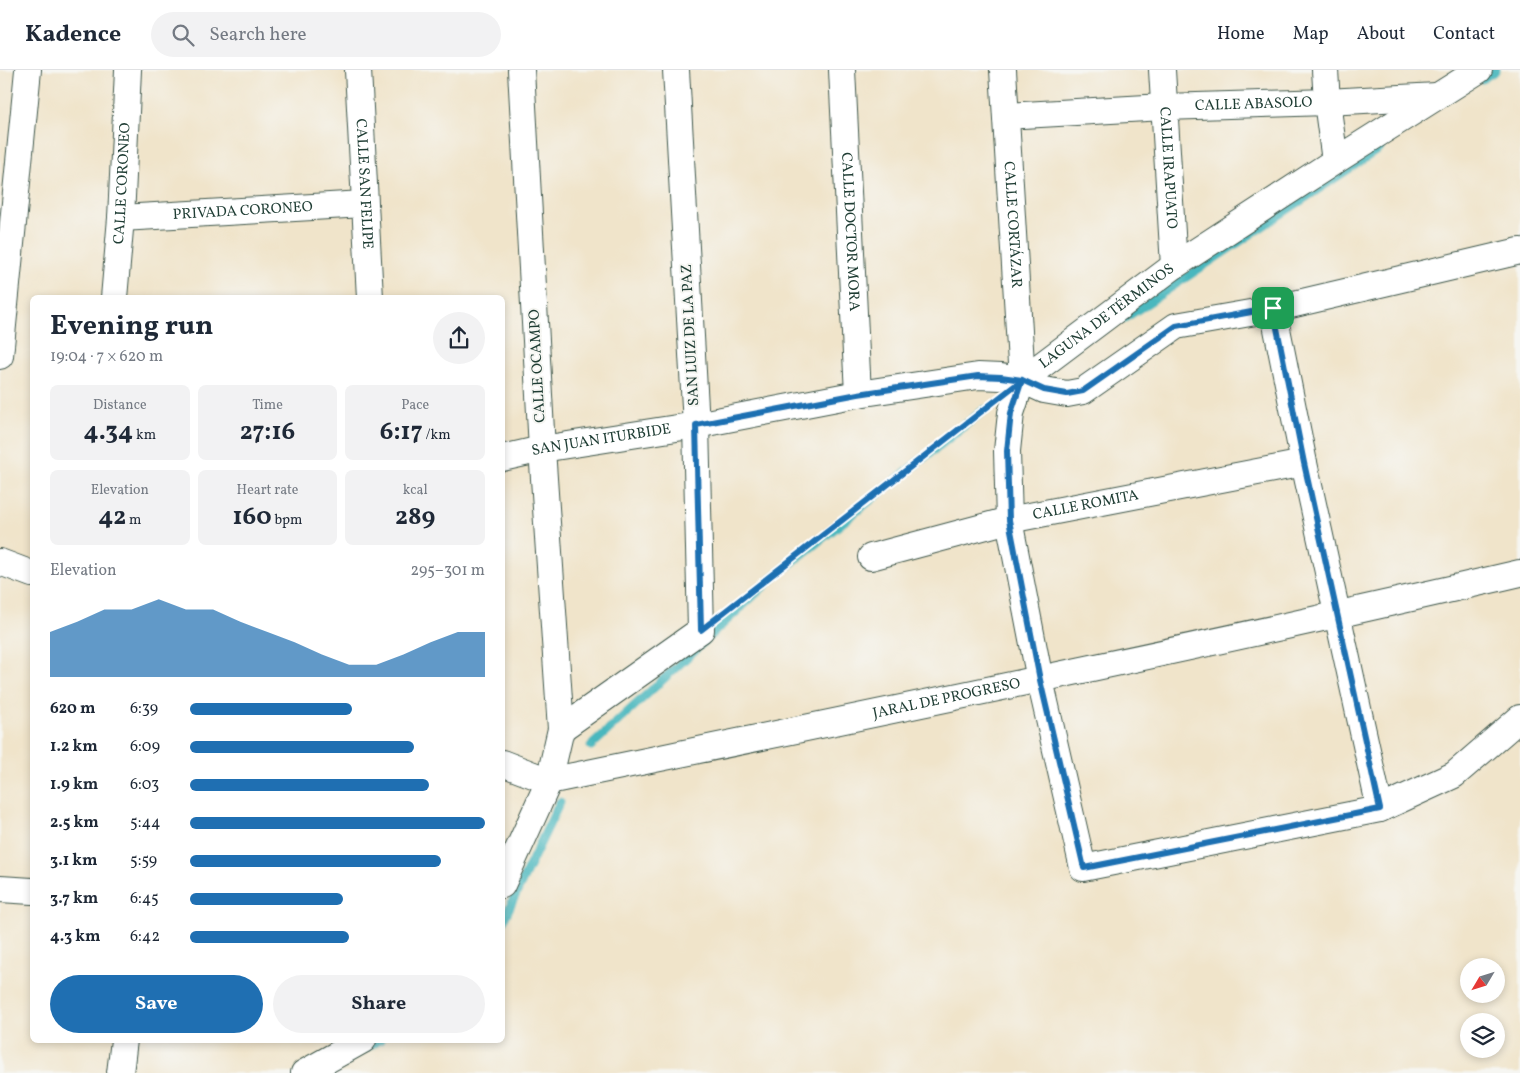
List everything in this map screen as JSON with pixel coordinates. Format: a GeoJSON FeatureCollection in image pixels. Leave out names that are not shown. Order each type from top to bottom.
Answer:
{"type":"FeatureCollection","features":[{"type":"Feature","properties":{"kind":"street"},"geometry":{"type":"LineString","coordinates":[[0,356],[28,70]]}},
{"type":"Feature","properties":{"kind":"street","name":"CALLE CORONEO"},"geometry":{"type":"LineString","coordinates":[[114,295],[121,218],[128,70]]}},
{"type":"Feature","properties":{"kind":"street","name":"CALLE SAN FELIPE"},"geometry":{"type":"LineString","coordinates":[[358,70],[370,295]]}},
{"type":"Feature","properties":{"kind":"street","name":"CALLE OCAMPO"},"geometry":{"type":"LineString","coordinates":[[505,878],[549,781],[560,729],[521,70]]}},
{"type":"Feature","properties":{"kind":"street","name":"SAN LUIZ DE LA PAZ"},"geometry":{"type":"LineString","coordinates":[[676,70],[696,425],[701,630]]}},
{"type":"Feature","properties":{"kind":"street","name":"CALLE DOCTOR MORA"},"geometry":{"type":"LineString","coordinates":[[842,70],[858,394]]}},
{"type":"Feature","properties":{"kind":"street","name":"CALLE CORTÁZAR"},"geometry":{"type":"LineString","coordinates":[[1003,70],[1022,380]]}},
{"type":"Feature","properties":{"kind":"street","name":"CALLE IRAPUATO"},"geometry":{"type":"LineString","coordinates":[[1162,70],[1174,266]]}},
{"type":"Feature","properties":{"kind":"street"},"geometry":{"type":"LineString","coordinates":[[1324,70],[1326,102],[1335,161]]}},
{"type":"Feature","properties":{"kind":"street","name":"LAGUNA DE TÉRMINOS"},"geometry":{"type":"LineString","coordinates":[[1022,380],[1174,266],[1479,70]]}},
{"type":"Feature","properties":{"kind":"street","name":"CALLE ABASOLO"},"geometry":{"type":"LineString","coordinates":[[1006,116],[1164,107],[1440,96]]}},
{"type":"Feature","properties":{"kind":"street","name":"PRIVADA CORONEO"},"geometry":{"type":"LineString","coordinates":[[121,218],[364,204]]}},
{"type":"Feature","properties":{"kind":"street","name":"SAN JUAN ITURBIDE"},"geometry":{"type":"LineString","coordinates":[[505,457],[542,449],[696,425],[858,394],[978,376],[1022,380],[1044,390],[1067,394],[1083,391],[1176,326],[1273,308],[1520,251]]}},
{"type":"Feature","properties":{"kind":"street"},"geometry":{"type":"LineString","coordinates":[[1273,308],[1304,463],[1380,809]]}},
{"type":"Feature","properties":{"kind":"street"},"geometry":{"type":"LineString","coordinates":[[1022,380],[1011,413],[1007,451],[1009,520],[1040,680],[1084,868],[1380,809],[1454,776],[1520,718]]}},
{"type":"Feature","properties":{"kind":"street","name":"CALLE ROMITA"},"geometry":{"type":"LineString","coordinates":[[871,557],[1009,520],[1304,463]]}},
{"type":"Feature","properties":{"kind":"street"},"geometry":{"type":"LineString","coordinates":[[0,562],[30,573]]}},
{"type":"Feature","properties":{"kind":"street","name":"JARAL DE PROGRESO"},"geometry":{"type":"LineString","coordinates":[[549,781],[1040,680],[1520,573]]}},
{"type":"Feature","properties":{"kind":"street"},"geometry":{"type":"LineString","coordinates":[[560,729],[701,630]]}},
{"type":"Feature","properties":{"kind":"street"},"geometry":{"type":"LineString","coordinates":[[505,764],[549,781]]}},
{"type":"Feature","properties":{"kind":"street"},"geometry":{"type":"LineString","coordinates":[[0,889],[30,891]]}},
{"type":"Feature","properties":{"kind":"street"},"geometry":{"type":"LineString","coordinates":[[120,1073],[124,1043]]}},
{"type":"Feature","properties":{"kind":"street"},"geometry":{"type":"LineString","coordinates":[[304,1073],[358,1043]]}},
{"type":"Feature","properties":{"kind":"path"},"geometry":{"type":"LineString","coordinates":[[701,630],[1022,380]]}},
{"type":"Feature","properties":{"kind":"waterway"},"geometry":{"type":"LineString","coordinates":[[1482,79],[1496,70]]}},
{"type":"Feature","properties":{"kind":"waterway"},"geometry":{"type":"LineString","coordinates":[[1125,318],[1380,148]]}},
{"type":"Feature","properties":{"kind":"waterway"},"geometry":{"type":"LineString","coordinates":[[591,746],[775,576],[984,410]]}},
{"type":"Feature","properties":{"kind":"waterway"},"geometry":{"type":"LineString","coordinates":[[505,917],[560,802]]}},
{"type":"Feature","properties":{"kind":"waterway"},"geometry":{"type":"LineString","coordinates":[[365,1048],[374,1043]]}},
{"type":"Feature","properties":{"kind":"route"},"geometry":{"type":"LineString","coordinates":[[1273,308],[1176,326],[1083,391],[1067,394],[1044,390],[1022,380],[978,376],[858,394],[696,425],[701,630],[1022,380],[1011,413],[1007,451],[1009,520],[1040,680],[1084,868],[1380,809],[1304,463],[1273,308]]}}]}
